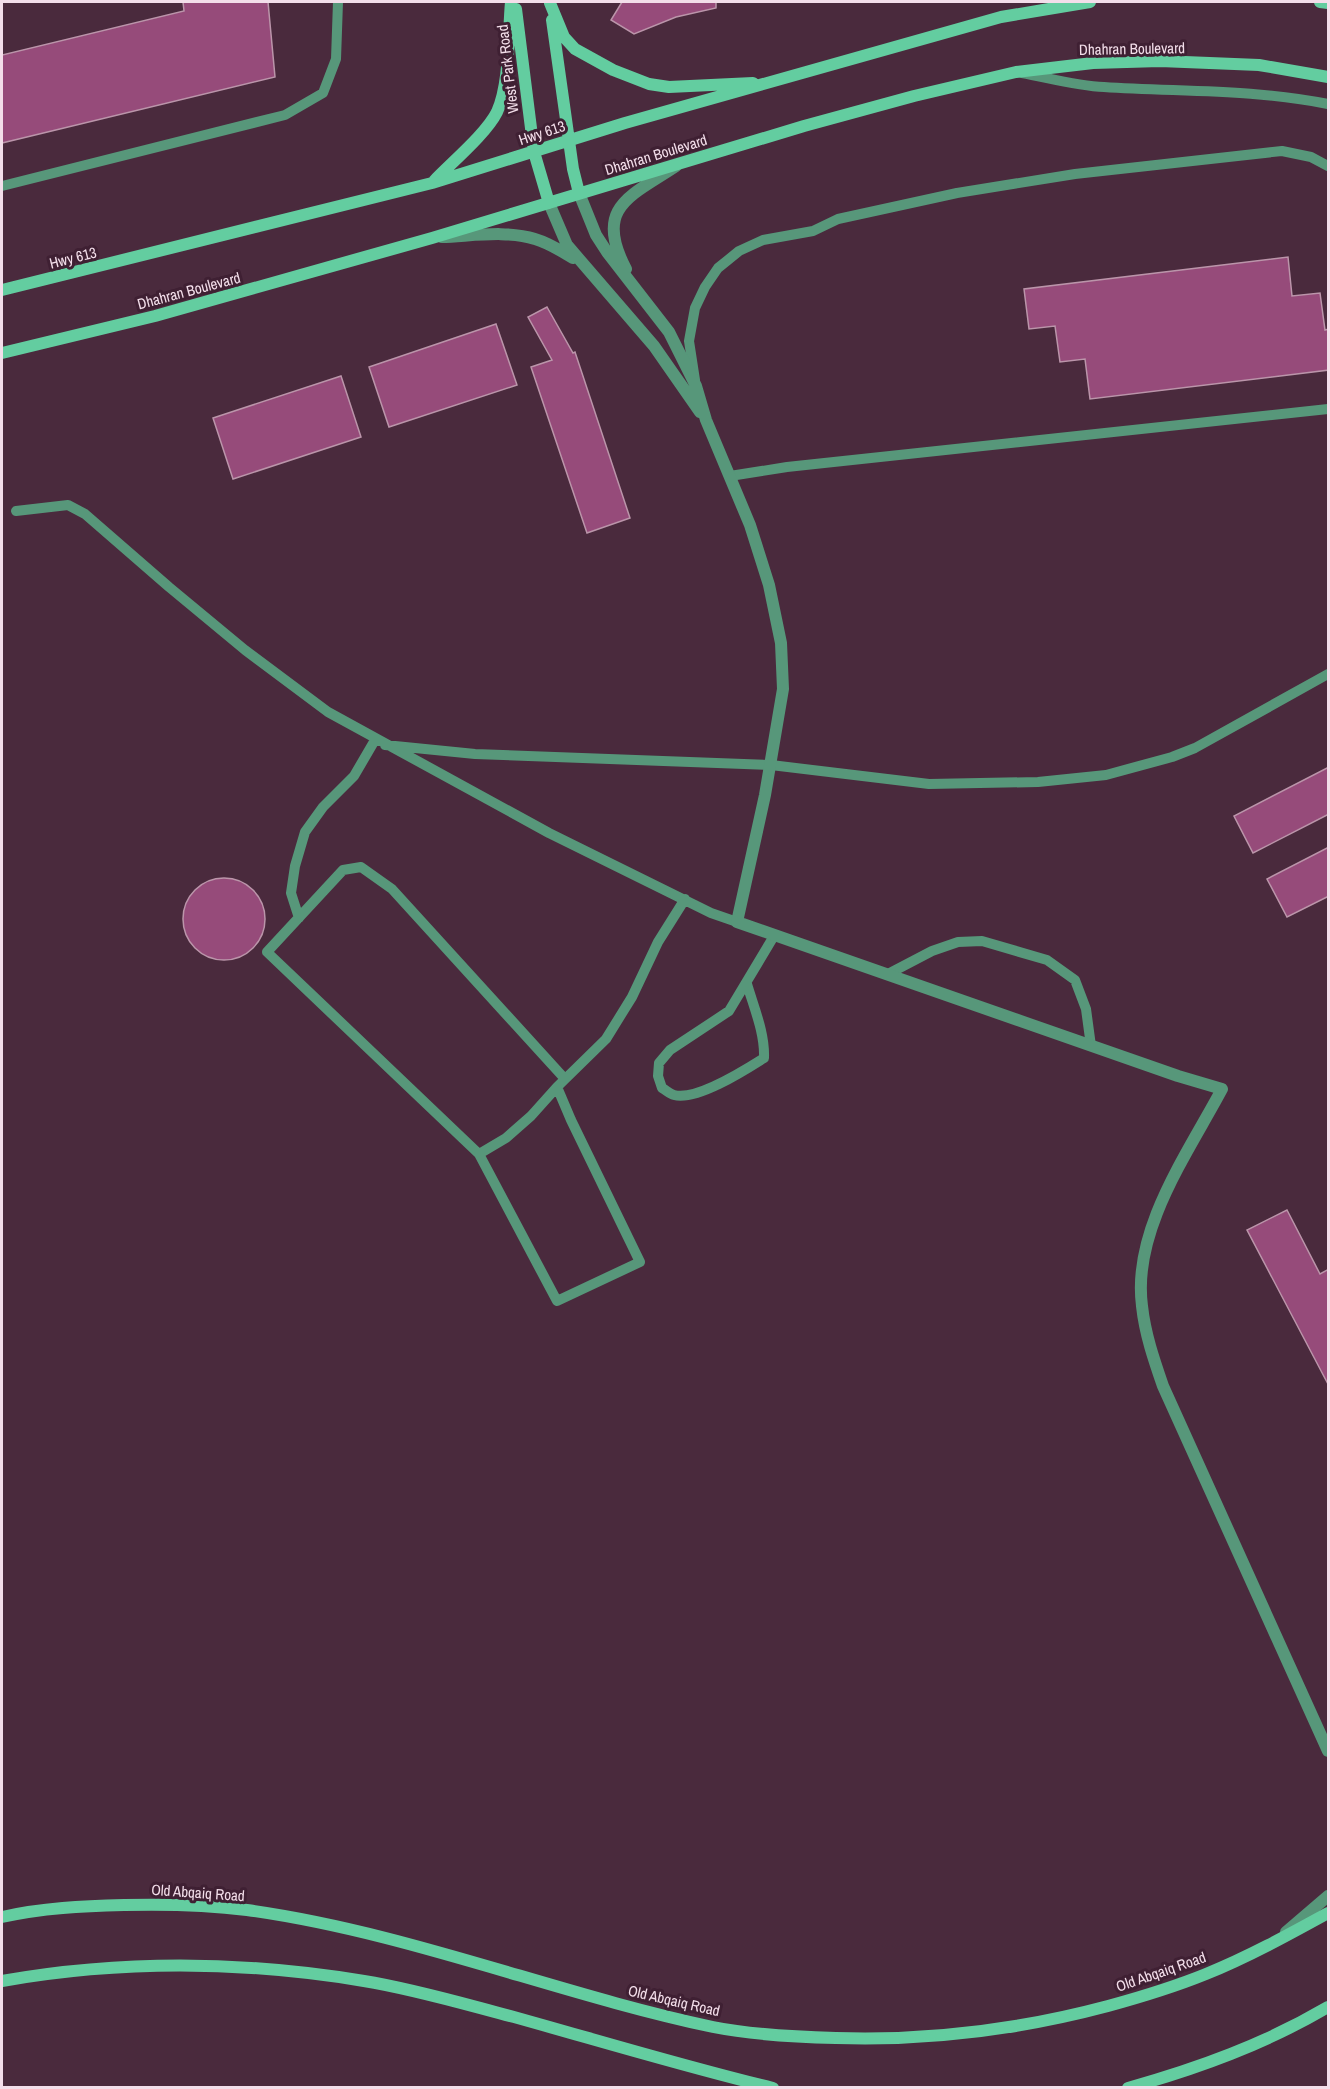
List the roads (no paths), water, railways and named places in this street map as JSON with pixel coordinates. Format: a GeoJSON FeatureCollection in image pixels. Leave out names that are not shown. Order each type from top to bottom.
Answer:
{"type":"FeatureCollection","features":[{"type":"Feature","properties":{"kind":"main road","name":"West Park Road"},"geometry":{"type":"LineString","coordinates":[[513,2],[534,152],[549,203]]}},
{"type":"Feature","properties":{"kind":"main road"},"geometry":{"type":"LineString","coordinates":[[432,183],[486,128],[496,114],[504,92],[513,2]]}},
{"type":"Feature","properties":{"kind":"main road"},"geometry":{"type":"LineString","coordinates":[[549,2],[564,38],[575,49],[613,70],[649,84],[669,87],[775,81]]}},
{"type":"Feature","properties":{"kind":"main road"},"geometry":{"type":"LineString","coordinates":[[549,2],[568,140],[579,194]]}},
{"type":"Feature","properties":{"kind":"main road","name":"Hwy 613"},"geometry":{"type":"LineString","coordinates":[[2,290],[432,183],[568,140],[1001,17],[1090,2]]}},
{"type":"Feature","properties":{"kind":"main road"},"geometry":{"type":"LineString","coordinates":[[1320,2],[1329,3]]}},
{"type":"Feature","properties":{"kind":"main road","name":"Dhahran Boulevard"},"geometry":{"type":"LineString","coordinates":[[2,353],[155,316],[432,238],[804,126],[914,96],[1016,72],[1093,63],[1160,61],[1259,65],[1329,76]]}},
{"type":"Feature","properties":{"kind":"main road","name":"Old Abqaiq Road"},"geometry":{"type":"LineString","coordinates":[[2,1917],[24,1912],[93,1905],[173,1904],[247,1910],[316,1923],[435,1951],[636,2008],[717,2028],[794,2037],[845,2039],[917,2038],[987,2032],[1056,2019],[1132,1999],[1203,1975],[1270,1945],[1329,1913]]}},
{"type":"Feature","properties":{"kind":"main road"},"geometry":{"type":"LineString","coordinates":[[2,1982],[103,1968],[189,1964],[274,1970],[364,1981],[452,2000],[773,2088]]}},
{"type":"Feature","properties":{"kind":"main road"},"geometry":{"type":"LineString","coordinates":[[1128,2088],[1182,2073],[1244,2050],[1298,2025],[1329,2007]]}},
{"type":"Feature","properties":{"kind":"street"},"geometry":{"type":"LineString","coordinates":[[640,294],[618,252],[614,222],[617,210],[625,200],[677,165]]}},
{"type":"Feature","properties":{"kind":"street"},"geometry":{"type":"LineString","coordinates":[[579,194],[596,235],[669,332],[696,386],[706,420],[750,525],[769,585],[781,643],[783,689],[771,765],[736,922],[1178,1076],[1222,1089],[1174,1176],[1153,1223],[1143,1263],[1141,1304],[1150,1350],[1163,1386],[1329,1750]]}},
{"type":"Feature","properties":{"kind":"street"},"geometry":{"type":"LineString","coordinates":[[549,203],[567,245],[654,346],[706,420]]}},
{"type":"Feature","properties":{"kind":"street"},"geometry":{"type":"LineString","coordinates":[[432,238],[513,235],[535,239],[584,264]]}},
{"type":"Feature","properties":{"kind":"street"},"geometry":{"type":"LineString","coordinates":[[1270,1945],[1329,1896]]}},
{"type":"Feature","properties":{"kind":"lane"},"geometry":{"type":"LineString","coordinates":[[2,186],[285,115],[323,93],[336,59],[338,2]]}},
{"type":"Feature","properties":{"kind":"lane"},"geometry":{"type":"LineString","coordinates":[[1016,72],[1101,87],[1221,90],[1329,104]]}},
{"type":"Feature","properties":{"kind":"lane"},"geometry":{"type":"LineString","coordinates":[[696,386],[689,340],[695,308],[718,267],[739,251],[763,240],[813,231],[838,219],[957,193],[1075,174],[1282,151],[1311,157],[1329,166]]}},
{"type":"Feature","properties":{"kind":"lane"},"geometry":{"type":"LineString","coordinates":[[730,476],[787,467],[1329,409]]}},
{"type":"Feature","properties":{"kind":"lane"},"geometry":{"type":"LineString","coordinates":[[16,511],[68,505],[85,514],[245,650],[328,712],[549,833],[711,913],[736,922]]}},
{"type":"Feature","properties":{"kind":"lane"},"geometry":{"type":"LineString","coordinates":[[380,742],[475,754],[771,765],[929,784],[1038,782],[1106,776],[1172,757],[1195,748],[1329,674]]}},
{"type":"Feature","properties":{"kind":"lane"},"geometry":{"type":"LineString","coordinates":[[299,918],[291,893],[295,866],[305,832],[323,807],[354,776],[380,742]]}},
{"type":"Feature","properties":{"kind":"lane"},"geometry":{"type":"LineString","coordinates":[[361,867],[392,889],[561,1083],[571,1120],[640,1262],[557,1301],[479,1154],[267,952],[299,918],[343,870],[361,867]]}},
{"type":"Feature","properties":{"kind":"lane"},"geometry":{"type":"LineString","coordinates":[[479,1154],[506,1138],[523,1123],[606,1039],[632,997],[658,942],[684,899]]}},
{"type":"Feature","properties":{"kind":"lane"},"geometry":{"type":"LineString","coordinates":[[747,984],[765,1041],[764,1058],[730,1079],[694,1094],[675,1095],[662,1088],[658,1076],[658,1063],[669,1050],[729,1011],[774,936]]}},
{"type":"Feature","properties":{"kind":"lane"},"geometry":{"type":"LineString","coordinates":[[888,974],[932,951],[958,942],[982,941],[1047,960],[1075,980],[1086,1009],[1091,1046]]}}]}
